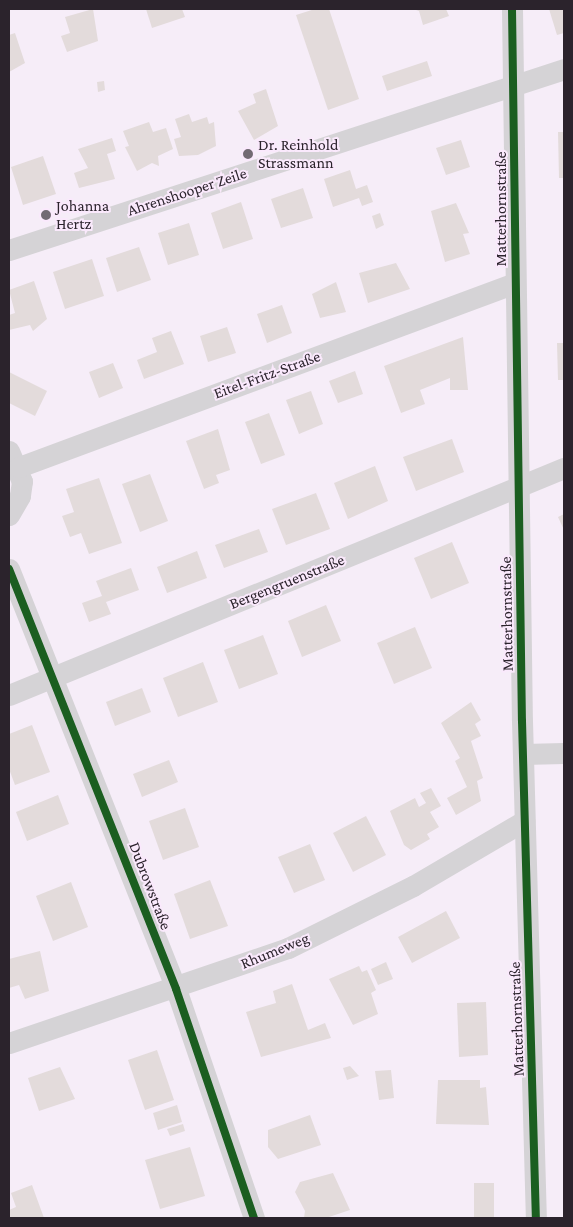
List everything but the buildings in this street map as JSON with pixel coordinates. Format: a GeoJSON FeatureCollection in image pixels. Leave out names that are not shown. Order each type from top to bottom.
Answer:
{"type":"FeatureCollection","features":[{"type":"Feature","properties":{"kind":"street","name":"Matterhornstraße"},"geometry":{"type":"LineString","coordinates":[[512,9],[524,821],[536,1218]]}},
{"type":"Feature","properties":{"kind":"street","name":"Ahrenshooper Zeile"},"geometry":{"type":"LineString","coordinates":[[9,250],[564,69]]}},
{"type":"Feature","properties":{"kind":"street","name":"Eitel-Fritz-Straße"},"geometry":{"type":"LineString","coordinates":[[14,459],[515,283]]}},
{"type":"Feature","properties":{"kind":"street"},"geometry":{"type":"LineString","coordinates":[[9,516],[20,496],[14,459]]}},
{"type":"Feature","properties":{"kind":"street","name":"Bergengruenstraße"},"geometry":{"type":"LineString","coordinates":[[9,696],[564,468]]}},
{"type":"Feature","properties":{"kind":"street","name":"Dubrowstraße"},"geometry":{"type":"LineString","coordinates":[[9,569],[176,989],[254,1218]]}},
{"type":"Feature","properties":{"kind":"street"},"geometry":{"type":"LineString","coordinates":[[523,754],[564,753]]}},
{"type":"Feature","properties":{"kind":"street","name":"Rhumeweg"},"geometry":{"type":"LineString","coordinates":[[9,1043],[176,989],[288,948],[413,886],[524,821]]}},
{"type":"Feature","properties":{"kind":"cycle path"},"geometry":{"type":"LineString","coordinates":[[512,9],[522,721],[536,1218]]}},
{"type":"Feature","properties":{"kind":"cycle path"},"geometry":{"type":"LineString","coordinates":[[9,569],[176,989],[254,1218]]}},
{"type":"Feature","properties":{"kind":"place","name":"Dr. Reinhold Strassmann"},"geometry":{"type":"Point","coordinates":[248,154]}},
{"type":"Feature","properties":{"kind":"place","name":"Johanna Hertz"},"geometry":{"type":"Point","coordinates":[46,215]}}]}
